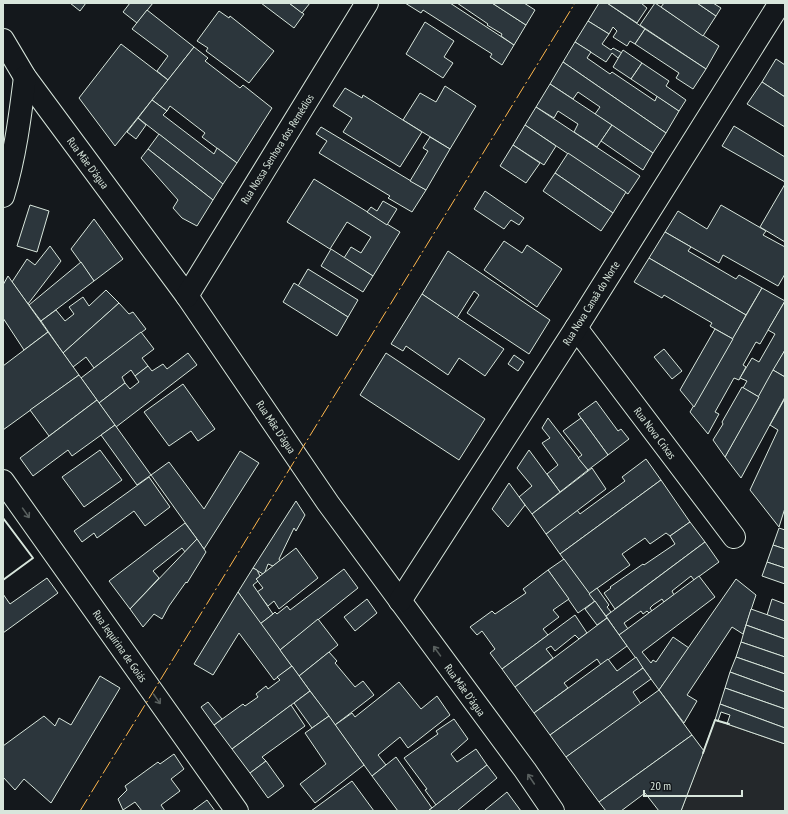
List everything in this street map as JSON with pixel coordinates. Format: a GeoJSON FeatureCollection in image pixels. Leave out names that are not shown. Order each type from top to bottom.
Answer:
{"type":"FeatureCollection","features":[{"type":"Feature","properties":{"kind":"street","name":"Rua Nossa Senhora dos Remédios"},"geometry":{"type":"LineString","coordinates":[[187,296],[367,3]]}},
{"type":"Feature","properties":{"kind":"street","name":"Rua Nova Canaã do Norte"},"geometry":{"type":"LineString","coordinates":[[400,601],[576,328],[780,3]]}},
{"type":"Feature","properties":{"kind":"street","name":"Rua Mãe D'água"},"geometry":{"type":"LineString","coordinates":[[3,40],[25,77],[187,296],[328,503],[525,770],[552,811]]}},
{"type":"Feature","properties":{"kind":"street"},"geometry":{"type":"LineString","coordinates":[[3,196],[11,172],[25,77]]}},
{"type":"Feature","properties":{"kind":"street","name":"Rua Nova Crixas"},"geometry":{"type":"LineString","coordinates":[[576,328],[734,537]]}},
{"type":"Feature","properties":{"kind":"street","name":"Rua Jequirina de Goiás"},"geometry":{"type":"LineString","coordinates":[[3,481],[237,811]]}},
{"type":"Feature","properties":{"kind":"shaded area"},"geometry":{"type":"Polygon","coordinates":[[[715,720],[785,744],[785,811],[681,811],[715,720]]]}},
{"type":"Feature","properties":{"kind":"building"},"geometry":{"type":"Polygon","coordinates":[[[70,3],[86,3],[80,11],[70,3]]]}},
{"type":"Feature","properties":{"kind":"building"},"geometry":{"type":"Polygon","coordinates":[[[130,3],[153,3],[137,23],[123,12],[130,3]]]}},
{"type":"Feature","properties":{"kind":"building"},"geometry":{"type":"Polygon","coordinates":[[[261,3],[289,3],[304,14],[294,28],[261,3]]]}},
{"type":"Feature","properties":{"kind":"building"},"geometry":{"type":"Polygon","coordinates":[[[289,3],[310,3],[302,13],[289,3]]]}},
{"type":"Feature","properties":{"kind":"building"},"geometry":{"type":"Polygon","coordinates":[[[405,3],[450,3],[514,45],[502,65],[490,57],[492,54],[423,10],[421,13],[405,3]]]}},
{"type":"Feature","properties":{"kind":"building"},"geometry":{"type":"Polygon","coordinates":[[[457,3],[492,3],[526,25],[514,45],[501,36],[502,34],[457,3]]]}},
{"type":"Feature","properties":{"kind":"building"},"geometry":{"type":"Polygon","coordinates":[[[492,3],[524,3],[535,10],[526,25],[492,3]]]}},
{"type":"Feature","properties":{"kind":"building"},"geometry":{"type":"Polygon","coordinates":[[[599,3],[607,3],[645,29],[635,44],[630,41],[627,46],[613,37],[617,31],[613,27],[609,34],[588,21],[599,3]]]}},
{"type":"Feature","properties":{"kind":"building"},"geometry":{"type":"Polygon","coordinates":[[[607,3],[641,3],[647,8],[637,23],[607,3]]]}},
{"type":"Feature","properties":{"kind":"building"},"geometry":{"type":"Polygon","coordinates":[[[655,3],[719,46],[706,69],[640,25],[655,3]]]}},
{"type":"Feature","properties":{"kind":"building"},"geometry":{"type":"Polygon","coordinates":[[[664,3],[697,3],[716,16],[703,36],[661,7],[664,3]]]}},
{"type":"Feature","properties":{"kind":"building"},"geometry":{"type":"Polygon","coordinates":[[[697,3],[713,3],[721,8],[716,16],[697,3]]]}},
{"type":"Feature","properties":{"kind":"building"},"geometry":{"type":"Polygon","coordinates":[[[147,10],[194,47],[168,80],[157,71],[168,56],[132,29],[147,10]]]}},
{"type":"Feature","properties":{"kind":"building"},"geometry":{"type":"Polygon","coordinates":[[[219,11],[229,18],[230,16],[274,51],[249,83],[206,51],[208,48],[197,41],[219,11]]]}},
{"type":"Feature","properties":{"kind":"building"},"geometry":{"type":"Polygon","coordinates":[[[588,21],[609,34],[602,44],[611,50],[613,48],[622,53],[618,58],[612,53],[606,62],[575,42],[588,21]]]}},
{"type":"Feature","properties":{"kind":"building"},"geometry":{"type":"Polygon","coordinates":[[[425,22],[454,41],[444,57],[453,63],[443,78],[406,54],[425,22]]]}},
{"type":"Feature","properties":{"kind":"building"},"geometry":{"type":"Polygon","coordinates":[[[645,29],[706,69],[693,89],[676,78],[679,73],[635,44],[645,29]]]}},
{"type":"Feature","properties":{"kind":"building"},"geometry":{"type":"Polygon","coordinates":[[[575,42],[591,52],[587,58],[610,74],[612,72],[655,101],[657,96],[679,111],[666,133],[563,62],[575,42]]]}},
{"type":"Feature","properties":{"kind":"building"},"geometry":{"type":"Polygon","coordinates":[[[121,44],[168,80],[115,146],[79,98],[121,44]]]}},
{"type":"Feature","properties":{"kind":"building"},"geometry":{"type":"Polygon","coordinates":[[[194,47],[208,58],[205,61],[240,88],[243,85],[272,108],[237,163],[202,137],[205,133],[170,106],[167,111],[152,100],[194,47]]]}},
{"type":"Feature","properties":{"kind":"building"},"geometry":{"type":"Polygon","coordinates":[[[623,50],[642,63],[631,79],[613,67],[623,50]]]}},
{"type":"Feature","properties":{"kind":"building"},"geometry":{"type":"Polygon","coordinates":[[[776,59],[785,65],[785,97],[762,82],[776,59]]]}},
{"type":"Feature","properties":{"kind":"building"},"geometry":{"type":"Polygon","coordinates":[[[563,62],[666,133],[653,153],[595,114],[600,107],[578,92],[573,99],[550,84],[563,62]]]}},
{"type":"Feature","properties":{"kind":"building"},"geometry":{"type":"Polygon","coordinates":[[[642,63],[669,81],[666,86],[686,100],[679,111],[631,79],[642,63]]]}},
{"type":"Feature","properties":{"kind":"building"},"geometry":{"type":"Polygon","coordinates":[[[762,82],[785,97],[785,127],[747,104],[762,82]]]}},
{"type":"Feature","properties":{"kind":"building"},"geometry":{"type":"Polygon","coordinates":[[[550,84],[612,125],[597,147],[574,132],[578,124],[558,111],[554,118],[536,107],[550,84]]]}},
{"type":"Feature","properties":{"kind":"building"},"geometry":{"type":"Polygon","coordinates":[[[445,86],[476,106],[450,149],[403,120],[420,93],[436,102],[445,86]]]}},
{"type":"Feature","properties":{"kind":"building"},"geometry":{"type":"Polygon","coordinates":[[[345,88],[362,98],[363,95],[422,132],[400,167],[343,132],[352,118],[333,106],[345,88]]]}},
{"type":"Feature","properties":{"kind":"building"},"geometry":{"type":"Polygon","coordinates":[[[152,100],[167,111],[163,115],[214,154],[217,148],[237,163],[223,184],[138,118],[152,100]]]}},
{"type":"Feature","properties":{"kind":"building"},"geometry":{"type":"Polygon","coordinates":[[[536,107],[640,176],[628,194],[525,125],[536,107]]]}},
{"type":"Feature","properties":{"kind":"building"},"geometry":{"type":"Polygon","coordinates":[[[138,118],[146,125],[136,139],[127,132],[138,118]]]}},
{"type":"Feature","properties":{"kind":"building"},"geometry":{"type":"Polygon","coordinates":[[[525,125],[556,146],[544,165],[513,145],[525,125]]]}},
{"type":"Feature","properties":{"kind":"building"},"geometry":{"type":"Polygon","coordinates":[[[612,125],[653,153],[643,170],[601,141],[612,125]]]}},
{"type":"Feature","properties":{"kind":"building"},"geometry":{"type":"Polygon","coordinates":[[[734,126],[785,157],[785,182],[722,146],[734,126]]]}},
{"type":"Feature","properties":{"kind":"building"},"geometry":{"type":"Polygon","coordinates":[[[321,127],[426,190],[412,212],[388,198],[390,196],[319,153],[327,141],[316,134],[321,127]]]}},
{"type":"Feature","properties":{"kind":"building"},"geometry":{"type":"Polygon","coordinates":[[[159,134],[223,184],[213,200],[148,149],[159,134]]]}},
{"type":"Feature","properties":{"kind":"building"},"geometry":{"type":"Polygon","coordinates":[[[430,137],[450,149],[426,190],[410,181],[428,151],[423,148],[430,137]]]}},
{"type":"Feature","properties":{"kind":"building"},"geometry":{"type":"Polygon","coordinates":[[[513,145],[540,163],[526,183],[500,166],[513,145]]]}},
{"type":"Feature","properties":{"kind":"building"},"geometry":{"type":"Polygon","coordinates":[[[148,149],[213,200],[197,226],[182,218],[173,208],[178,200],[141,158],[148,149]]]}},
{"type":"Feature","properties":{"kind":"building"},"geometry":{"type":"Polygon","coordinates":[[[568,153],[626,192],[613,213],[555,173],[568,153]]]}},
{"type":"Feature","properties":{"kind":"building"},"geometry":{"type":"Polygon","coordinates":[[[555,173],[613,213],[601,231],[543,191],[555,173]]]}},
{"type":"Feature","properties":{"kind":"building"},"geometry":{"type":"Polygon","coordinates":[[[314,179],[400,232],[373,276],[344,258],[351,247],[361,253],[371,237],[347,222],[330,249],[287,222],[314,179]]]}},
{"type":"Feature","properties":{"kind":"building"},"geometry":{"type":"Polygon","coordinates":[[[785,184],[785,242],[760,227],[785,184]]]}},
{"type":"Feature","properties":{"kind":"building"},"geometry":{"type":"Polygon","coordinates":[[[485,191],[524,218],[519,225],[511,220],[504,229],[474,209],[485,191]]]}},
{"type":"Feature","properties":{"kind":"building"},"geometry":{"type":"Polygon","coordinates":[[[383,201],[397,209],[387,225],[367,212],[371,207],[377,211],[383,201]]]}},
{"type":"Feature","properties":{"kind":"building"},"geometry":{"type":"Polygon","coordinates":[[[30,205],[49,211],[37,252],[17,246],[30,205]]]}},
{"type":"Feature","properties":{"kind":"building"},"geometry":{"type":"Polygon","coordinates":[[[721,205],[766,231],[763,235],[785,247],[785,274],[778,286],[723,255],[719,263],[665,232],[678,211],[707,229],[721,205]]]}},
{"type":"Feature","properties":{"kind":"building"},"geometry":{"type":"Polygon","coordinates":[[[94,219],[123,259],[94,281],[71,249],[94,219]]]}},
{"type":"Feature","properties":{"kind":"building"},"geometry":{"type":"Polygon","coordinates":[[[665,232],[691,247],[688,251],[736,279],[739,275],[762,288],[746,315],[649,258],[665,232]]]}},
{"type":"Feature","properties":{"kind":"building"},"geometry":{"type":"Polygon","coordinates":[[[504,241],[522,253],[527,245],[562,269],[537,307],[484,270],[504,241]]]}},
{"type":"Feature","properties":{"kind":"building"},"geometry":{"type":"Polygon","coordinates":[[[50,246],[61,261],[28,304],[12,282],[27,259],[35,265],[50,246]]]}},
{"type":"Feature","properties":{"kind":"building"},"geometry":{"type":"Polygon","coordinates":[[[331,249],[373,276],[363,292],[321,266],[331,249]]]}},
{"type":"Feature","properties":{"kind":"building"},"geometry":{"type":"Polygon","coordinates":[[[448,251],[550,320],[529,354],[467,313],[479,295],[474,291],[457,318],[422,294],[448,251]]]}},
{"type":"Feature","properties":{"kind":"building"},"geometry":{"type":"Polygon","coordinates":[[[649,258],[746,315],[733,339],[710,326],[712,323],[664,295],[662,298],[634,282],[649,258]]]}},
{"type":"Feature","properties":{"kind":"building"},"geometry":{"type":"Polygon","coordinates":[[[81,262],[94,281],[41,321],[29,305],[81,262]]]}},
{"type":"Feature","properties":{"kind":"building"},"geometry":{"type":"Polygon","coordinates":[[[308,269],[358,300],[348,317],[298,286],[308,269]]]}},
{"type":"Feature","properties":{"kind":"building"},"geometry":{"type":"Polygon","coordinates":[[[8,276],[48,332],[24,350],[3,318],[3,285],[8,276]]]}},
{"type":"Feature","properties":{"kind":"building"},"geometry":{"type":"Polygon","coordinates":[[[294,283],[348,317],[337,336],[283,302],[294,283]]]}},
{"type":"Feature","properties":{"kind":"building"},"geometry":{"type":"Polygon","coordinates":[[[762,288],[785,301],[760,344],[756,342],[743,365],[746,367],[739,380],[734,378],[715,412],[719,414],[708,434],[690,412],[762,288]]]}},
{"type":"Feature","properties":{"kind":"building"},"geometry":{"type":"Polygon","coordinates":[[[106,290],[119,303],[63,353],[41,321],[56,310],[65,321],[74,314],[69,307],[83,297],[89,306],[106,290]]]}},
{"type":"Feature","properties":{"kind":"building"},"geometry":{"type":"Polygon","coordinates":[[[422,294],[504,349],[485,376],[459,358],[448,375],[406,346],[403,351],[391,344],[422,294]]]}},
{"type":"Feature","properties":{"kind":"building"},"geometry":{"type":"Polygon","coordinates":[[[785,301],[785,350],[759,397],[743,388],[747,381],[740,378],[752,358],[759,362],[775,334],[768,330],[785,301]]]}},
{"type":"Feature","properties":{"kind":"building"},"geometry":{"type":"Polygon","coordinates":[[[119,303],[129,314],[133,312],[146,329],[94,368],[86,357],[73,367],[63,353],[119,303]]]}},
{"type":"Feature","properties":{"kind":"building"},"geometry":{"type":"Polygon","coordinates":[[[715,329],[733,339],[694,407],[680,390],[715,329]]]}},
{"type":"Feature","properties":{"kind":"building"},"geometry":{"type":"Polygon","coordinates":[[[48,332],[79,375],[3,430],[3,366],[48,332]]]}},
{"type":"Feature","properties":{"kind":"building"},"geometry":{"type":"Polygon","coordinates":[[[141,332],[154,349],[142,358],[148,366],[135,376],[131,370],[122,377],[125,383],[99,403],[81,378],[141,332]]]}},
{"type":"Feature","properties":{"kind":"building"},"geometry":{"type":"Polygon","coordinates":[[[664,349],[682,371],[672,379],[654,357],[664,349]]]}},
{"type":"Feature","properties":{"kind":"building"},"geometry":{"type":"Polygon","coordinates":[[[785,350],[785,377],[773,370],[785,350]]]}},
{"type":"Feature","properties":{"kind":"building"},"geometry":{"type":"Polygon","coordinates":[[[188,353],[197,365],[116,427],[99,403],[125,383],[130,389],[139,382],[135,376],[148,366],[152,371],[163,364],[167,369],[188,353]]]}},
{"type":"Feature","properties":{"kind":"building"},"geometry":{"type":"Polygon","coordinates":[[[386,353],[485,419],[459,460],[360,395],[386,353]]]}},
{"type":"Feature","properties":{"kind":"building"},"geometry":{"type":"Polygon","coordinates":[[[514,355],[524,362],[518,371],[508,364],[514,355]]]}},
{"type":"Feature","properties":{"kind":"building"},"geometry":{"type":"Polygon","coordinates":[[[773,370],[785,377],[785,397],[741,478],[725,457],[773,370]]]}},
{"type":"Feature","properties":{"kind":"building"},"geometry":{"type":"Polygon","coordinates":[[[79,375],[97,400],[49,436],[30,410],[79,375]]]}},
{"type":"Feature","properties":{"kind":"building"},"geometry":{"type":"Polygon","coordinates":[[[183,384],[215,429],[198,441],[191,431],[169,446],[144,412],[183,384]]]}},
{"type":"Feature","properties":{"kind":"building"},"geometry":{"type":"Polygon","coordinates":[[[742,387],[759,397],[725,457],[713,440],[742,387]]]}},
{"type":"Feature","properties":{"kind":"building"},"geometry":{"type":"Polygon","coordinates":[[[97,400],[115,425],[72,456],[68,450],[33,476],[20,458],[97,400]]]}},
{"type":"Feature","properties":{"kind":"building"},"geometry":{"type":"Polygon","coordinates":[[[784,400],[785,508],[779,527],[750,490],[778,430],[770,425],[784,400]]]}},
{"type":"Feature","properties":{"kind":"building"},"geometry":{"type":"Polygon","coordinates":[[[596,401],[618,431],[621,429],[629,439],[608,455],[578,414],[596,401]]]}},
{"type":"Feature","properties":{"kind":"building"},"geometry":{"type":"Polygon","coordinates":[[[548,418],[588,470],[560,492],[547,474],[558,465],[542,443],[550,438],[542,428],[548,418]]]}},
{"type":"Feature","properties":{"kind":"building"},"geometry":{"type":"Polygon","coordinates":[[[581,418],[608,455],[588,470],[578,458],[582,455],[563,431],[581,418]]]}},
{"type":"Feature","properties":{"kind":"building"},"geometry":{"type":"Polygon","coordinates":[[[115,425],[151,475],[137,485],[101,435],[115,425]]]}},
{"type":"Feature","properties":{"kind":"building"},"geometry":{"type":"Polygon","coordinates":[[[100,450],[122,480],[84,507],[62,477],[100,450]]]}},
{"type":"Feature","properties":{"kind":"building"},"geometry":{"type":"Polygon","coordinates":[[[529,450],[560,492],[532,514],[519,497],[532,486],[517,468],[529,450]]]}},
{"type":"Feature","properties":{"kind":"building"},"geometry":{"type":"Polygon","coordinates":[[[240,451],[259,463],[204,549],[151,475],[169,462],[204,509],[240,451]]]}},
{"type":"Feature","properties":{"kind":"building"},"geometry":{"type":"Polygon","coordinates":[[[646,459],[661,480],[560,554],[546,534],[577,510],[580,514],[625,481],[622,477],[646,459]]]}},
{"type":"Feature","properties":{"kind":"building"},"geometry":{"type":"Polygon","coordinates":[[[592,468],[606,489],[546,534],[532,514],[592,468]]]}},
{"type":"Feature","properties":{"kind":"building"},"geometry":{"type":"Polygon","coordinates":[[[149,477],[170,507],[145,526],[134,511],[97,538],[94,533],[82,542],[74,531],[149,477]]]}},
{"type":"Feature","properties":{"kind":"building"},"geometry":{"type":"Polygon","coordinates":[[[661,480],[690,522],[670,536],[666,533],[650,544],[645,538],[622,554],[630,565],[589,594],[560,554],[661,480]]]}},
{"type":"Feature","properties":{"kind":"building"},"geometry":{"type":"Polygon","coordinates":[[[509,483],[525,505],[508,527],[492,509],[509,483]]]}},
{"type":"Feature","properties":{"kind":"building"},"geometry":{"type":"Polygon","coordinates":[[[296,501],[305,515],[296,531],[294,528],[279,559],[280,561],[273,566],[268,564],[263,574],[253,568],[296,501]]]}},
{"type":"Feature","properties":{"kind":"building"},"geometry":{"type":"Polygon","coordinates":[[[690,522],[705,542],[615,609],[604,593],[611,588],[610,587],[643,564],[644,565],[675,544],[670,536],[690,522]]]}},
{"type":"Feature","properties":{"kind":"building"},"geometry":{"type":"Polygon","coordinates":[[[185,523],[197,539],[185,552],[182,548],[153,571],[159,578],[130,609],[109,581],[185,523]]]}},
{"type":"Feature","properties":{"kind":"building"},"geometry":{"type":"Polygon","coordinates":[[[779,528],[785,530],[785,549],[773,545],[779,528]]]}},
{"type":"Feature","properties":{"kind":"building"},"geometry":{"type":"Polygon","coordinates":[[[197,539],[206,552],[187,583],[186,582],[169,606],[162,619],[154,614],[143,627],[130,609],[197,539]]]}},
{"type":"Feature","properties":{"kind":"building"},"geometry":{"type":"Polygon","coordinates":[[[705,542],[719,562],[694,580],[691,576],[672,591],[674,595],[664,602],[662,599],[653,605],[650,608],[652,611],[649,613],[647,611],[643,614],[641,611],[624,623],[628,629],[619,635],[606,616],[705,542]]]}},
{"type":"Feature","properties":{"kind":"building"},"geometry":{"type":"Polygon","coordinates":[[[773,545],[785,549],[785,568],[767,562],[773,545]]]}},
{"type":"Feature","properties":{"kind":"building"},"geometry":{"type":"Polygon","coordinates":[[[296,548],[318,578],[279,609],[274,601],[268,606],[257,592],[263,588],[256,579],[296,548]]]}},
{"type":"Feature","properties":{"kind":"building"},"geometry":{"type":"Polygon","coordinates":[[[564,559],[595,601],[578,613],[548,570],[564,559]]]}},
{"type":"Feature","properties":{"kind":"building"},"geometry":{"type":"Polygon","coordinates":[[[767,562],[785,568],[785,584],[762,576],[767,562]]]}},
{"type":"Feature","properties":{"kind":"building"},"geometry":{"type":"Polygon","coordinates":[[[253,568],[257,570],[260,576],[256,579],[258,581],[253,585],[273,614],[260,624],[238,592],[253,568]]]}},
{"type":"Feature","properties":{"kind":"building"},"geometry":{"type":"Polygon","coordinates":[[[344,569],[358,588],[280,650],[260,624],[275,612],[277,614],[287,606],[290,610],[344,569]]]}},
{"type":"Feature","properties":{"kind":"building"},"geometry":{"type":"Polygon","coordinates":[[[548,570],[569,599],[553,610],[559,617],[543,629],[548,635],[502,669],[490,653],[495,649],[482,631],[477,635],[470,627],[492,611],[495,614],[526,593],[523,589],[548,570]]]}},
{"type":"Feature","properties":{"kind":"building"},"geometry":{"type":"Polygon","coordinates":[[[699,576],[715,597],[642,652],[651,663],[653,660],[656,662],[673,637],[689,648],[659,690],[619,635],[699,576]]]}},
{"type":"Feature","properties":{"kind":"building"},"geometry":{"type":"Polygon","coordinates":[[[47,578],[58,593],[3,633],[3,594],[10,604],[47,578]]]}},
{"type":"Feature","properties":{"kind":"building"},"geometry":{"type":"Polygon","coordinates":[[[736,579],[756,595],[743,634],[732,627],[687,695],[697,701],[684,723],[659,690],[736,579]]]}},
{"type":"Feature","properties":{"kind":"building"},"geometry":{"type":"Polygon","coordinates":[[[597,588],[609,605],[607,607],[611,612],[606,616],[589,594],[597,588]]]}},
{"type":"Feature","properties":{"kind":"building"},"geometry":{"type":"Polygon","coordinates":[[[238,592],[292,666],[274,680],[239,633],[213,675],[194,664],[238,592]]]}},
{"type":"Feature","properties":{"kind":"building"},"geometry":{"type":"Polygon","coordinates":[[[367,599],[377,613],[355,631],[344,617],[367,599]]]}},
{"type":"Feature","properties":{"kind":"building"},"geometry":{"type":"Polygon","coordinates":[[[772,599],[785,604],[785,621],[767,615],[772,599]]]}},
{"type":"Feature","properties":{"kind":"building"},"geometry":{"type":"Polygon","coordinates":[[[595,601],[607,618],[597,625],[585,609],[595,601]]]}},
{"type":"Feature","properties":{"kind":"building"},"geometry":{"type":"Polygon","coordinates":[[[751,609],[785,621],[785,639],[746,625],[751,609]]]}},
{"type":"Feature","properties":{"kind":"building"},"geometry":{"type":"Polygon","coordinates":[[[575,615],[587,633],[579,639],[575,635],[555,651],[551,646],[546,649],[553,658],[515,687],[502,669],[575,615]]]}},
{"type":"Feature","properties":{"kind":"building"},"geometry":{"type":"Polygon","coordinates":[[[607,618],[627,646],[601,665],[597,659],[564,683],[568,688],[534,713],[515,687],[607,618]]]}},
{"type":"Feature","properties":{"kind":"building"},"geometry":{"type":"Polygon","coordinates":[[[318,619],[338,645],[299,676],[280,650],[318,619]]]}},
{"type":"Feature","properties":{"kind":"building"},"geometry":{"type":"Polygon","coordinates":[[[746,625],[785,639],[785,657],[741,642],[746,625]]]}},
{"type":"Feature","properties":{"kind":"building"},"geometry":{"type":"Polygon","coordinates":[[[741,642],[785,657],[785,674],[736,657],[741,642]]]}},
{"type":"Feature","properties":{"kind":"building"},"geometry":{"type":"Polygon","coordinates":[[[329,652],[337,661],[335,663],[355,687],[363,681],[374,695],[335,725],[299,676],[329,652]]]}},
{"type":"Feature","properties":{"kind":"building"},"geometry":{"type":"Polygon","coordinates":[[[636,657],[643,668],[550,735],[534,713],[608,659],[617,671],[636,657]]]}},
{"type":"Feature","properties":{"kind":"building"},"geometry":{"type":"Polygon","coordinates":[[[736,657],[785,674],[785,692],[730,672],[736,657]]]}},
{"type":"Feature","properties":{"kind":"building"},"geometry":{"type":"Polygon","coordinates":[[[292,666],[310,691],[232,749],[214,725],[243,704],[245,706],[258,697],[256,694],[266,686],[268,689],[280,680],[277,677],[292,666]]]}},
{"type":"Feature","properties":{"kind":"building"},"geometry":{"type":"Polygon","coordinates":[[[643,668],[651,679],[633,692],[641,704],[566,757],[550,735],[643,668]]]}},
{"type":"Feature","properties":{"kind":"building"},"geometry":{"type":"Polygon","coordinates":[[[730,672],[785,692],[785,709],[725,688],[730,672]]]}},
{"type":"Feature","properties":{"kind":"building"},"geometry":{"type":"Polygon","coordinates":[[[100,676],[120,688],[51,803],[24,779],[15,790],[3,777],[3,746],[44,716],[55,726],[59,718],[71,725],[100,676]]]}},
{"type":"Feature","properties":{"kind":"building"},"geometry":{"type":"Polygon","coordinates":[[[399,682],[421,709],[437,696],[450,715],[408,748],[400,737],[378,755],[386,765],[372,776],[335,725],[352,713],[355,717],[399,682]]]}},
{"type":"Feature","properties":{"kind":"building"},"geometry":{"type":"Polygon","coordinates":[[[725,688],[785,709],[785,728],[720,704],[725,688]]]}},
{"type":"Feature","properties":{"kind":"building"},"geometry":{"type":"Polygon","coordinates":[[[659,690],[692,735],[599,802],[566,757],[659,690]]]}},
{"type":"Feature","properties":{"kind":"building"},"geometry":{"type":"Polygon","coordinates":[[[310,691],[329,716],[312,728],[294,703],[310,691]]]}},
{"type":"Feature","properties":{"kind":"building"},"geometry":{"type":"Polygon","coordinates":[[[208,702],[222,719],[214,725],[201,707],[208,702]]]}},
{"type":"Feature","properties":{"kind":"building"},"geometry":{"type":"Polygon","coordinates":[[[720,704],[785,728],[785,744],[727,724],[730,715],[721,712],[718,721],[715,720],[720,704]]]}},
{"type":"Feature","properties":{"kind":"building"},"geometry":{"type":"Polygon","coordinates":[[[291,705],[305,726],[262,757],[266,761],[250,773],[232,749],[291,705]]]}},
{"type":"Feature","properties":{"kind":"building"},"geometry":{"type":"Polygon","coordinates":[[[329,716],[364,765],[315,803],[300,784],[326,764],[305,733],[329,716]]]}},
{"type":"Feature","properties":{"kind":"building"},"geometry":{"type":"Polygon","coordinates":[[[454,719],[468,739],[451,754],[457,762],[476,749],[487,765],[436,805],[425,790],[427,789],[404,758],[438,734],[436,731],[454,719]]]}},
{"type":"Feature","properties":{"kind":"building"},"geometry":{"type":"Polygon","coordinates":[[[692,735],[704,751],[681,811],[659,811],[645,793],[621,811],[606,811],[599,802],[692,735]]]}},
{"type":"Feature","properties":{"kind":"building"},"geometry":{"type":"Polygon","coordinates":[[[174,754],[184,769],[171,779],[180,791],[161,805],[165,811],[142,811],[135,802],[123,810],[118,799],[127,790],[125,786],[158,762],[160,764],[174,754]]]}},
{"type":"Feature","properties":{"kind":"building"},"geometry":{"type":"Polygon","coordinates":[[[396,757],[432,808],[428,811],[398,811],[372,776],[396,757]]]}},
{"type":"Feature","properties":{"kind":"building"},"geometry":{"type":"Polygon","coordinates":[[[266,761],[284,786],[268,798],[250,773],[266,761]]]}},
{"type":"Feature","properties":{"kind":"building"},"geometry":{"type":"Polygon","coordinates":[[[487,765],[497,778],[457,811],[428,811],[487,765]]]}},
{"type":"Feature","properties":{"kind":"building"},"geometry":{"type":"Polygon","coordinates":[[[352,781],[374,811],[311,811],[352,781]]]}},
{"type":"Feature","properties":{"kind":"building"},"geometry":{"type":"Polygon","coordinates":[[[507,792],[521,811],[485,810],[507,792]]]}},
{"type":"Feature","properties":{"kind":"building"},"geometry":{"type":"Polygon","coordinates":[[[207,800],[215,811],[192,811],[207,800]]]}},
{"type":"Feature","properties":{"kind":"wall"},"geometry":{"type":"LineString","coordinates":[[3,518],[33,558],[3,580]]}},
{"type":"Feature","properties":{"kind":"wall"},"geometry":{"type":"LineString","coordinates":[[703,753],[715,720],[729,724]]}},
{"type":"Feature","properties":{"kind":"power"},"geometry":{"type":"LineString","coordinates":[[80,811],[575,3]]}}]}
